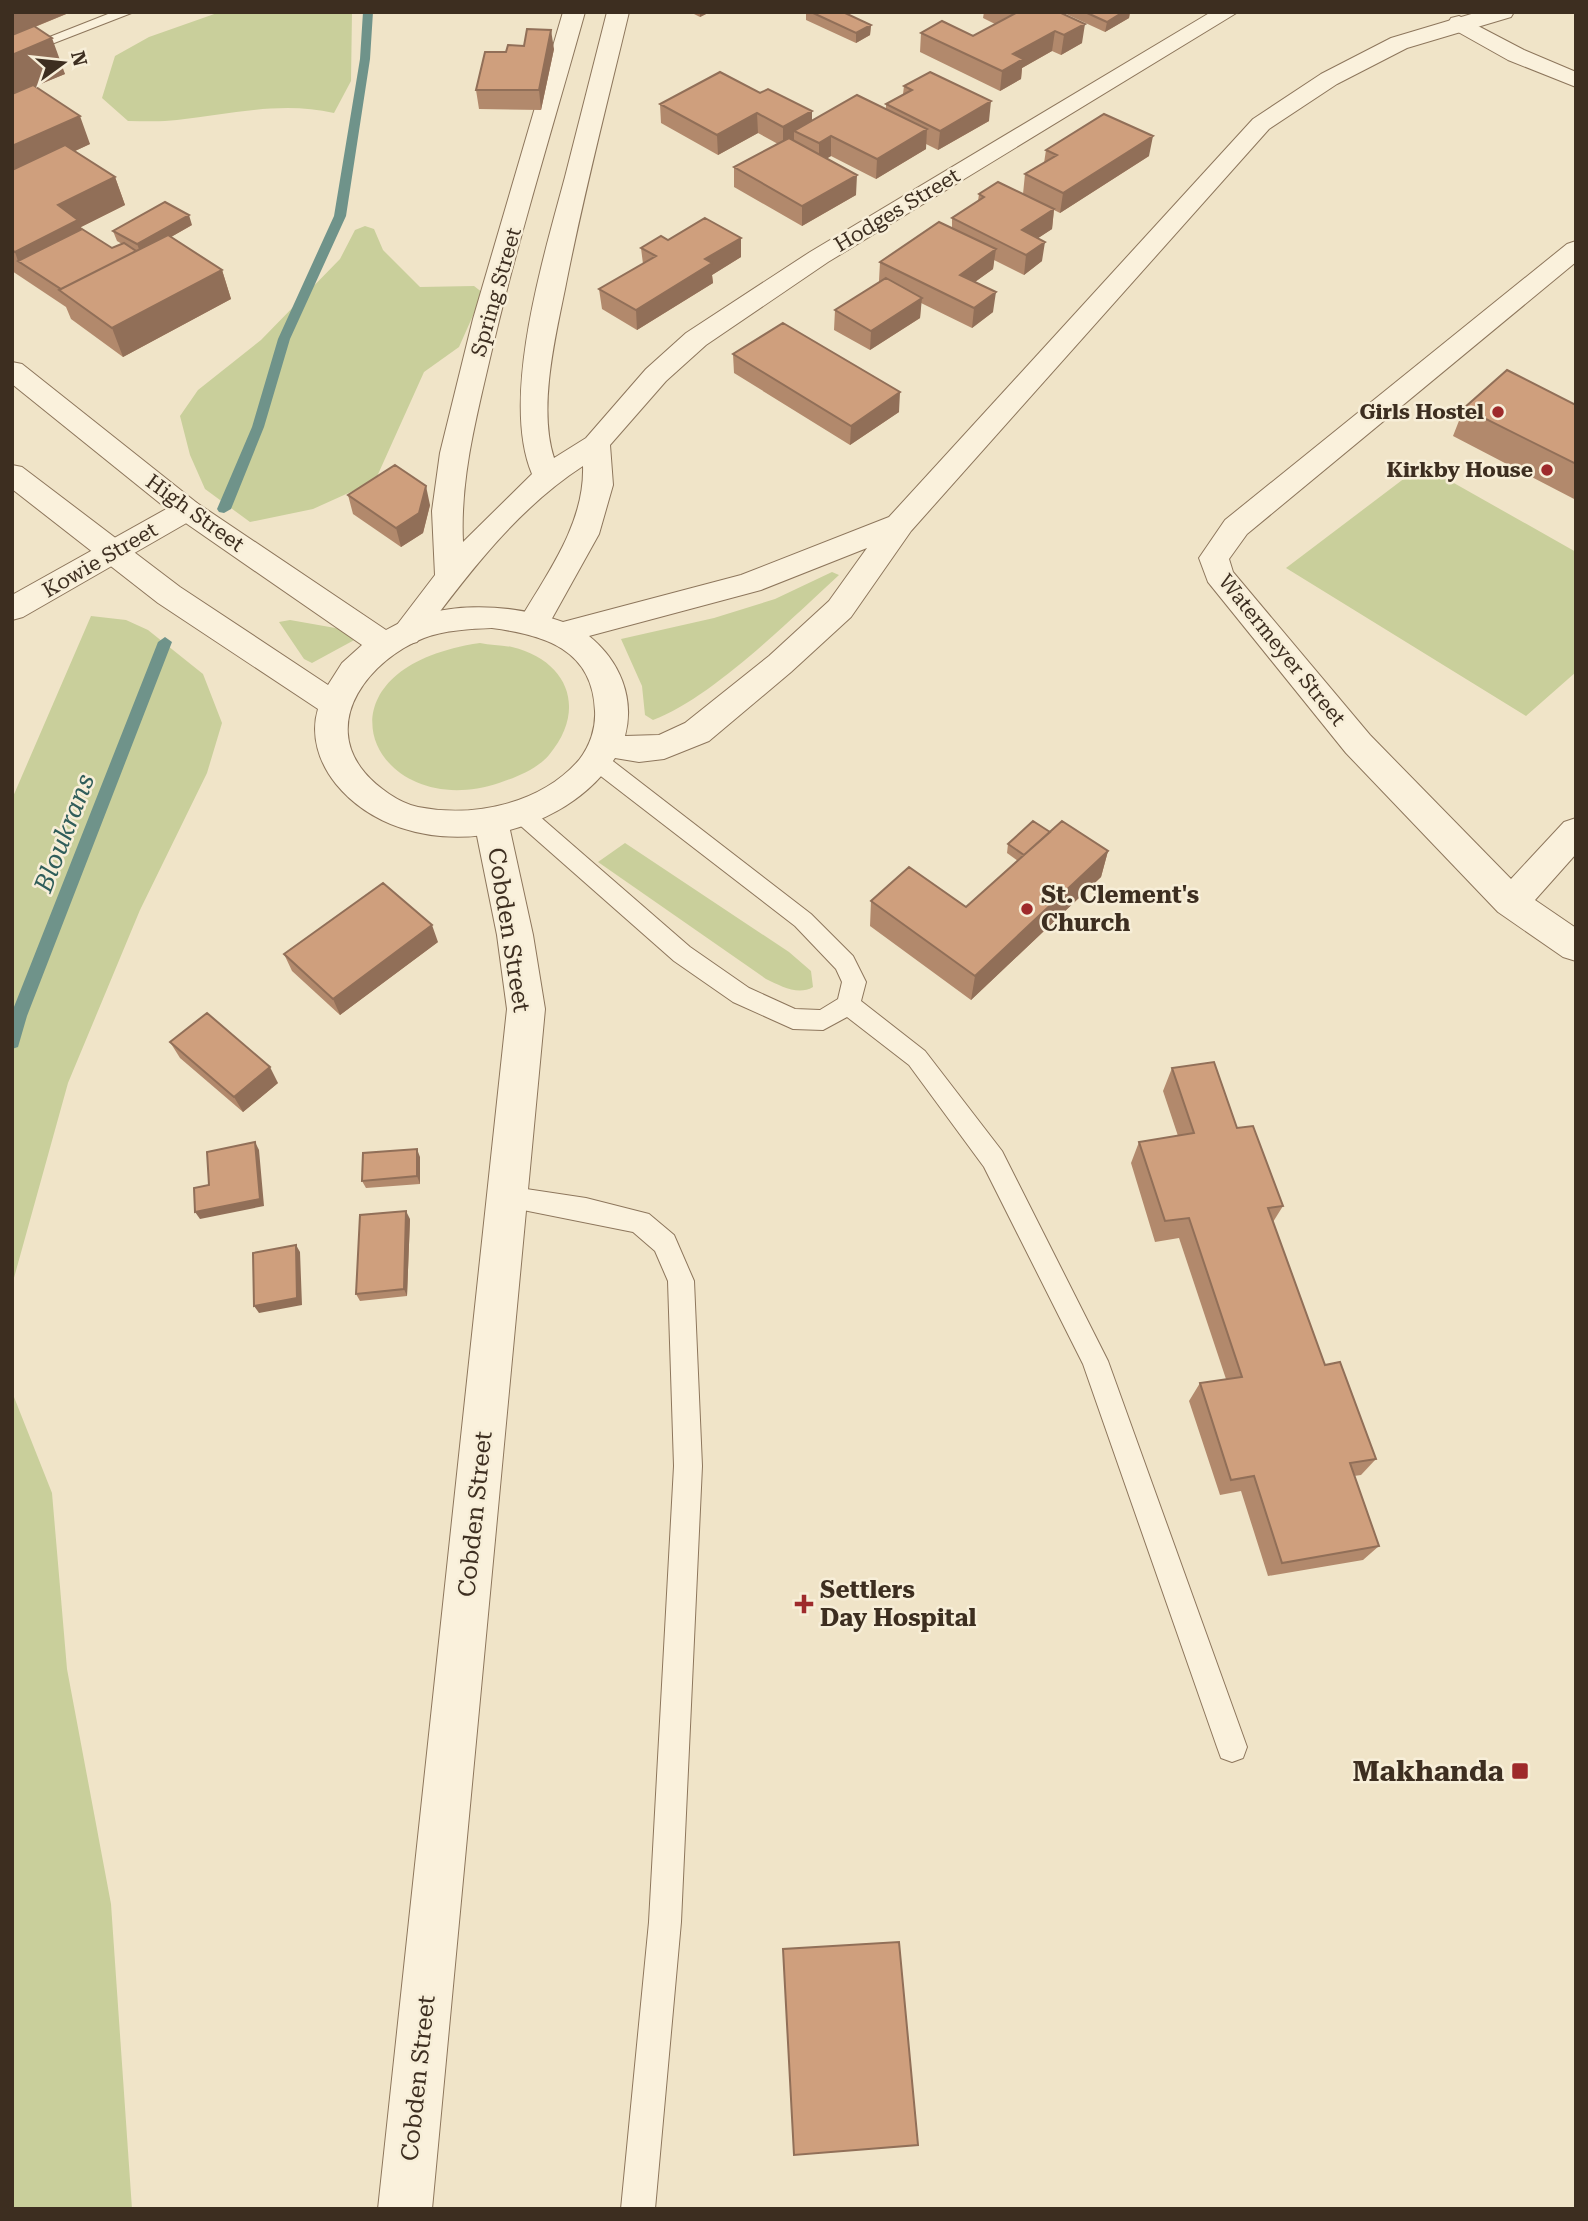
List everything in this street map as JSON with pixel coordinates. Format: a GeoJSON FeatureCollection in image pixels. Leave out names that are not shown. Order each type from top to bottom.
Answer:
{"type":"FeatureCollection","features":[{"type":"Feature","properties":{"kind":"street","name":"Spring Street"},"geometry":{"type":"LineString","coordinates":[[450,576],[447,511],[454,453],[486,319],[574,12]]}},
{"type":"Feature","properties":{"kind":"street","name":"Spring Street"},"geometry":{"type":"LineString","coordinates":[[547,475],[538,455],[534,420],[539,350],[562,237],[618,12]]}},
{"type":"Feature","properties":{"kind":"street","name":"Hodges Street"},"geometry":{"type":"LineString","coordinates":[[395,639],[450,576],[547,475],[596,444],[656,375],[696,339],[754,298],[1227,12]]}},
{"type":"Feature","properties":{"kind":"street"},"geometry":{"type":"LineString","coordinates":[[602,753],[664,747],[697,732],[780,664],[840,609],[900,524],[1261,124],[1329,79],[1455,17],[1503,12]]}},
{"type":"Feature","properties":{"kind":"street"},"geometry":{"type":"LineString","coordinates":[[1455,17],[1516,55],[1576,80]]}},
{"type":"Feature","properties":{"kind":"street","name":"Watermeyer Street"},"geometry":{"type":"LineString","coordinates":[[1511,902],[1358,744],[1219,575],[1214,558],[1236,527],[1576,249]]}},
{"type":"Feature","properties":{"kind":"street","name":"High Street"},"geometry":{"type":"LineString","coordinates":[[14,374],[187,510],[395,639]]}},
{"type":"Feature","properties":{"kind":"street"},"geometry":{"type":"LineString","coordinates":[[547,628],[584,534],[598,485],[596,444]]}},
{"type":"Feature","properties":{"kind":"street"},"geometry":{"type":"LineString","coordinates":[[12,474],[110,554],[241,648],[334,704]]}},
{"type":"Feature","properties":{"kind":"street","name":"Kowie Street"},"geometry":{"type":"LineString","coordinates":[[12,609],[187,510]]}},
{"type":"Feature","properties":{"kind":"street"},"geometry":{"type":"LineString","coordinates":[[547,628],[750,583],[900,524]]}},
{"type":"Feature","properties":{"kind":"street"},"geometry":{"type":"LineString","coordinates":[[492,617],[547,628],[590,654],[609,681],[614,712],[602,753],[569,788],[507,818],[443,824],[399,815],[363,796],[339,768],[329,737],[334,704],[354,672],[395,639],[447,620],[492,617]]}},
{"type":"Feature","properties":{"kind":"street","name":"Cobden Street"},"geometry":{"type":"LineString","coordinates":[[405,2209],[526,1009],[515,935],[507,818]]}},
{"type":"Feature","properties":{"kind":"street"},"geometry":{"type":"LineString","coordinates":[[1576,831],[1511,902],[1576,947]]}},
{"type":"Feature","properties":{"kind":"lane"},"geometry":{"type":"LineString","coordinates":[[26,49],[127,12]]}},
{"type":"Feature","properties":{"kind":"lane"},"geometry":{"type":"LineString","coordinates":[[507,818],[682,954],[741,995],[793,1019],[823,1020],[848,1005],[854,982],[845,964],[803,920],[602,753]]}},
{"type":"Feature","properties":{"kind":"lane"},"geometry":{"type":"LineString","coordinates":[[848,1005],[917,1058],[993,1159],[1095,1361],[1232,1747]]}},
{"type":"Feature","properties":{"kind":"lane"},"geometry":{"type":"LineString","coordinates":[[507,1197],[586,1209],[640,1222],[665,1243],[681,1282],[688,1466],[665,1922],[638,2209]]}},
{"type":"Feature","properties":{"kind":"green space"},"geometry":{"type":"Polygon","coordinates":[[[220,12],[352,12],[351,81],[334,113],[275,108],[171,121],[128,121],[102,98],[115,56],[149,37],[220,12]]]}},
{"type":"Feature","properties":{"kind":"green space"},"geometry":{"type":"Polygon","coordinates":[[[365,226],[374,229],[383,250],[420,287],[474,286],[483,293],[459,347],[424,372],[375,481],[313,509],[250,522],[205,489],[190,455],[180,416],[198,390],[261,340],[340,259],[355,230],[365,226]]]}},
{"type":"Feature","properties":{"kind":"green space"},"geometry":{"type":"Polygon","coordinates":[[[1422,465],[1576,552],[1576,672],[1526,716],[1286,568],[1422,465]]]}},
{"type":"Feature","properties":{"kind":"green space"},"geometry":{"type":"Polygon","coordinates":[[[832,572],[839,575],[725,676],[676,710],[653,720],[645,715],[642,686],[621,639],[714,618],[775,599],[832,572]]]}},
{"type":"Feature","properties":{"kind":"green space"},"geometry":{"type":"Polygon","coordinates":[[[91,616],[126,620],[148,630],[203,674],[222,723],[207,773],[140,910],[68,1083],[12,1285],[12,799],[91,616]]]}},
{"type":"Feature","properties":{"kind":"green space"},"geometry":{"type":"Polygon","coordinates":[[[290,620],[341,629],[358,638],[312,663],[304,659],[279,622],[290,620]]]}},
{"type":"Feature","properties":{"kind":"green space"},"geometry":{"type":"Polygon","coordinates":[[[480,643],[512,647],[532,654],[547,663],[559,675],[566,689],[569,705],[561,738],[539,764],[499,783],[454,790],[417,782],[390,764],[375,738],[374,710],[390,682],[424,658],[480,643]]]}},
{"type":"Feature","properties":{"kind":"green space"},"geometry":{"type":"Polygon","coordinates":[[[625,843],[789,952],[811,971],[813,987],[795,990],[766,979],[598,862],[625,843]]]}},
{"type":"Feature","properties":{"kind":"green space"},"geometry":{"type":"Polygon","coordinates":[[[12,1392],[52,1493],[67,1669],[111,1904],[132,2209],[12,2209],[12,1392]]]}},
{"type":"Feature","properties":{"kind":"building"},"geometry":{"type":"Polygon","coordinates":[[[811,12],[843,12],[871,25],[856,33],[811,12]]]}},
{"type":"Feature","properties":{"kind":"building"},"geometry":{"type":"Polygon","coordinates":[[[1014,12],[1059,12],[1085,24],[1064,35],[1055,31],[1013,54],[1023,59],[1002,71],[921,33],[942,21],[973,36],[1016,13],[1014,12]]]}},
{"type":"Feature","properties":{"kind":"building"},"geometry":{"type":"Polygon","coordinates":[[[1085,12],[1123,12],[1107,22],[1085,12]]]}},
{"type":"Feature","properties":{"kind":"building"},"geometry":{"type":"Polygon","coordinates":[[[34,26],[52,38],[12,55],[12,35],[34,26]]]}},
{"type":"Feature","properties":{"kind":"building"},"geometry":{"type":"Polygon","coordinates":[[[527,29],[551,30],[539,90],[476,90],[485,52],[506,52],[508,45],[524,46],[527,29]]]}},
{"type":"Feature","properties":{"kind":"building"},"geometry":{"type":"Polygon","coordinates":[[[720,72],[760,93],[768,89],[812,111],[783,127],[757,113],[717,135],[660,104],[720,72]]]}},
{"type":"Feature","properties":{"kind":"building"},"geometry":{"type":"Polygon","coordinates":[[[930,72],[991,101],[940,131],[886,104],[912,90],[904,86],[930,72]]]}},
{"type":"Feature","properties":{"kind":"building"},"geometry":{"type":"Polygon","coordinates":[[[33,85],[80,116],[12,146],[12,94],[33,85]]]}},
{"type":"Feature","properties":{"kind":"building"},"geometry":{"type":"Polygon","coordinates":[[[857,95],[927,129],[877,159],[831,136],[819,143],[794,131],[857,95]]]}},
{"type":"Feature","properties":{"kind":"building"},"geometry":{"type":"Polygon","coordinates":[[[1104,114],[1153,136],[1063,193],[1025,174],[1057,155],[1046,150],[1104,114]]]}},
{"type":"Feature","properties":{"kind":"building"},"geometry":{"type":"Polygon","coordinates":[[[789,138],[857,175],[802,206],[734,167],[789,138]]]}},
{"type":"Feature","properties":{"kind":"building"},"geometry":{"type":"Polygon","coordinates":[[[65,145],[115,177],[58,205],[78,220],[15,252],[12,250],[12,170],[65,145]]]}},
{"type":"Feature","properties":{"kind":"building"},"geometry":{"type":"Polygon","coordinates":[[[998,182],[1054,209],[1022,230],[1045,242],[1026,255],[952,218],[984,197],[979,194],[998,182]]]}},
{"type":"Feature","properties":{"kind":"building"},"geometry":{"type":"Polygon","coordinates":[[[165,202],[189,215],[137,244],[113,231],[165,202]]]}},
{"type":"Feature","properties":{"kind":"building"},"geometry":{"type":"Polygon","coordinates":[[[705,218],[741,238],[705,259],[712,263],[636,310],[599,289],[656,256],[641,248],[661,236],[668,240],[705,218]]]}},
{"type":"Feature","properties":{"kind":"building"},"geometry":{"type":"Polygon","coordinates":[[[939,222],[996,249],[960,275],[996,292],[974,308],[880,262],[939,222]]]}},
{"type":"Feature","properties":{"kind":"building"},"geometry":{"type":"Polygon","coordinates":[[[82,229],[112,248],[124,243],[136,251],[61,289],[18,261],[82,229]]]}},
{"type":"Feature","properties":{"kind":"building"},"geometry":{"type":"Polygon","coordinates":[[[168,235],[222,270],[112,328],[59,290],[168,235]]]}},
{"type":"Feature","properties":{"kind":"building"},"geometry":{"type":"Polygon","coordinates":[[[886,278],[922,298],[871,331],[835,310],[886,278]]]}},
{"type":"Feature","properties":{"kind":"building"},"geometry":{"type":"Polygon","coordinates":[[[783,323],[900,392],[851,426],[733,354],[783,323]]]}},
{"type":"Feature","properties":{"kind":"building"},"geometry":{"type":"Polygon","coordinates":[[[1507,370],[1576,405],[1576,464],[1464,408],[1507,370]]]}},
{"type":"Feature","properties":{"kind":"building"},"geometry":{"type":"Polygon","coordinates":[[[395,465],[426,486],[419,513],[396,528],[348,495],[395,465]]]}},
{"type":"Feature","properties":{"kind":"building"},"geometry":{"type":"Polygon","coordinates":[[[1033,821],[1050,832],[1024,855],[1008,844],[1033,821]]]}},
{"type":"Feature","properties":{"kind":"building","name":"St. Clement's Church"},"geometry":{"type":"Polygon","coordinates":[[[1062,821],[1108,851],[975,976],[871,901],[909,867],[966,907],[1062,821]]]}},
{"type":"Feature","properties":{"kind":"building"},"geometry":{"type":"Polygon","coordinates":[[[383,883],[432,925],[333,999],[284,954],[383,883]]]}},
{"type":"Feature","properties":{"kind":"building"},"geometry":{"type":"Polygon","coordinates":[[[207,1013],[270,1067],[234,1097],[170,1042],[207,1013]]]}},
{"type":"Feature","properties":{"kind":"building"},"geometry":{"type":"Polygon","coordinates":[[[1214,1062],[1237,1128],[1253,1126],[1283,1206],[1268,1208],[1325,1365],[1340,1362],[1376,1459],[1350,1463],[1379,1546],[1282,1563],[1254,1476],[1231,1480],[1200,1383],[1242,1377],[1189,1218],[1165,1221],[1139,1142],[1194,1133],[1172,1068],[1214,1062]]]}},
{"type":"Feature","properties":{"kind":"building"},"geometry":{"type":"Polygon","coordinates":[[[255,1142],[260,1199],[195,1212],[194,1188],[209,1185],[207,1152],[255,1142]]]}},
{"type":"Feature","properties":{"kind":"building"},"geometry":{"type":"Polygon","coordinates":[[[417,1149],[417,1176],[362,1181],[363,1153],[417,1149]]]}},
{"type":"Feature","properties":{"kind":"building"},"geometry":{"type":"Polygon","coordinates":[[[406,1211],[404,1289],[356,1294],[360,1215],[406,1211]]]}},
{"type":"Feature","properties":{"kind":"building"},"geometry":{"type":"Polygon","coordinates":[[[296,1245],[297,1298],[254,1306],[253,1253],[296,1245]]]}},
{"type":"Feature","properties":{"kind":"building"},"geometry":{"type":"Polygon","coordinates":[[[899,1942],[918,2145],[794,2155],[783,1949],[899,1942]]]}},
{"type":"Feature","properties":{"kind":"waterway"},"geometry":{"type":"LineString","coordinates":[[224,509],[258,427],[284,339],[340,216],[365,59],[368,12]]}},
{"type":"Feature","properties":{"kind":"waterway","name":"Bloukrans"},"geometry":{"type":"LineString","coordinates":[[12,1042],[19,1016],[165,642]]}},
{"type":"Feature","properties":{"kind":"place","name":"Girls Hostel"},"geometry":{"type":"Point","coordinates":[1498,412]}},
{"type":"Feature","properties":{"kind":"place","name":"Kirkby House"},"geometry":{"type":"Point","coordinates":[1547,470]}},
{"type":"Feature","properties":{"kind":"place","name":"St. Clement's Church"},"geometry":{"type":"Point","coordinates":[1027,909]}},
{"type":"Feature","properties":{"kind":"place","name":"Settlers Day Hospital"},"geometry":{"type":"Point","coordinates":[804,1604]}},
{"type":"Feature","properties":{"kind":"place","name":"Makhanda"},"geometry":{"type":"Point","coordinates":[1520,1771]}}]}
